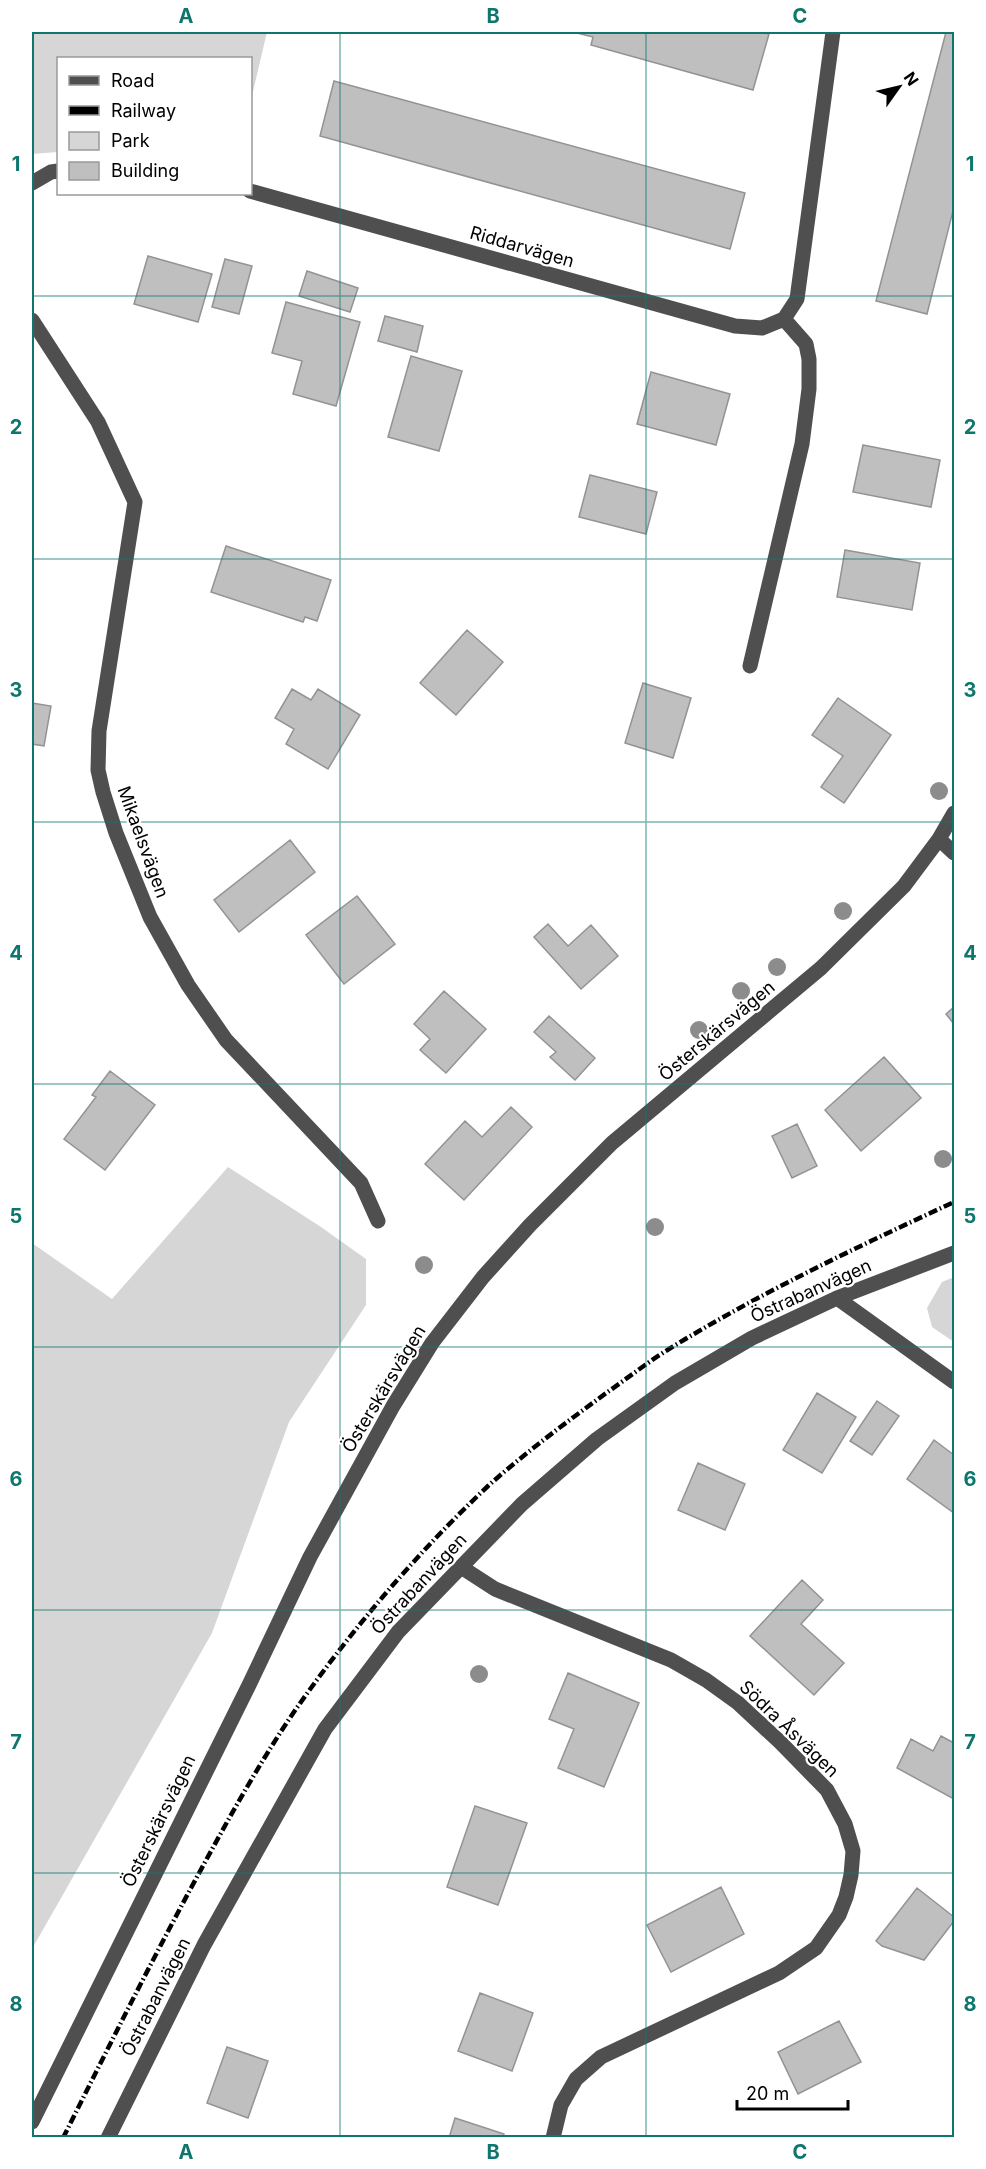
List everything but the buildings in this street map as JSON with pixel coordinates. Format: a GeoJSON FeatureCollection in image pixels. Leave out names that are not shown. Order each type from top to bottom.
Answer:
{"type":"FeatureCollection","features":[{"type":"Feature","properties":{"kind":"street"},"geometry":{"type":"LineString","coordinates":[[750,666],[802,444],[809,359],[806,344],[783,319],[797,299],[833,32]]}},
{"type":"Feature","properties":{"kind":"street"},"geometry":{"type":"LineString","coordinates":[[32,183],[57,171]]}},
{"type":"Feature","properties":{"kind":"street","name":"Riddarvägen"},"geometry":{"type":"LineString","coordinates":[[252,192],[735,326],[762,328],[783,319]]}},
{"type":"Feature","properties":{"kind":"street","name":"Mikaelsvägen"},"geometry":{"type":"LineString","coordinates":[[32,320],[98,422],[135,501],[99,731],[98,770],[116,833],[150,918],[188,985],[226,1040],[361,1183],[378,1221]]}},
{"type":"Feature","properties":{"kind":"street","name":"Österskärsvägen"},"geometry":{"type":"LineString","coordinates":[[32,2122],[310,1557],[393,1406],[432,1343],[483,1277],[612,1143],[821,968],[904,886],[939,839],[954,813]]}},
{"type":"Feature","properties":{"kind":"street"},"geometry":{"type":"LineString","coordinates":[[939,839],[954,853]]}},
{"type":"Feature","properties":{"kind":"street","name":"Östrabanvägen"},"geometry":{"type":"LineString","coordinates":[[108,2138],[204,1945],[325,1729],[399,1632],[461,1567],[522,1504],[589,1446],[675,1383],[752,1338],[837,1298],[954,1253]]}},
{"type":"Feature","properties":{"kind":"street"},"geometry":{"type":"LineString","coordinates":[[837,1298],[954,1382]]}},
{"type":"Feature","properties":{"kind":"street","name":"Södra Åsvägen"},"geometry":{"type":"LineString","coordinates":[[461,1567],[495,1589],[671,1660],[706,1680],[738,1703],[827,1790],[845,1824],[853,1851],[851,1875],[843,1906],[816,1948],[779,1973],[600,2057],[576,2079],[561,2105],[553,2138]]}},
{"type":"Feature","properties":{"kind":"green space"},"geometry":{"type":"Polygon","coordinates":[[[32,32],[267,32],[252,96],[252,57],[57,57],[57,152],[32,154],[32,32]]]}},
{"type":"Feature","properties":{"kind":"green space"},"geometry":{"type":"Polygon","coordinates":[[[228,1167],[366,1259],[366,1305],[289,1422],[212,1633],[32,1949],[32,1243],[112,1299],[228,1167]]]}},
{"type":"Feature","properties":{"kind":"green space"},"geometry":{"type":"Polygon","coordinates":[[[954,1277],[954,1342],[932,1327],[927,1308],[942,1282],[954,1277]]]}},
{"type":"Feature","properties":{"kind":"railway"},"geometry":{"type":"LineString","coordinates":[[63,2138],[175,1919],[228,1820],[268,1752],[317,1679],[386,1593],[436,1538],[488,1486],[517,1461],[661,1354],[703,1328],[774,1290],[954,1202]]}}]}
